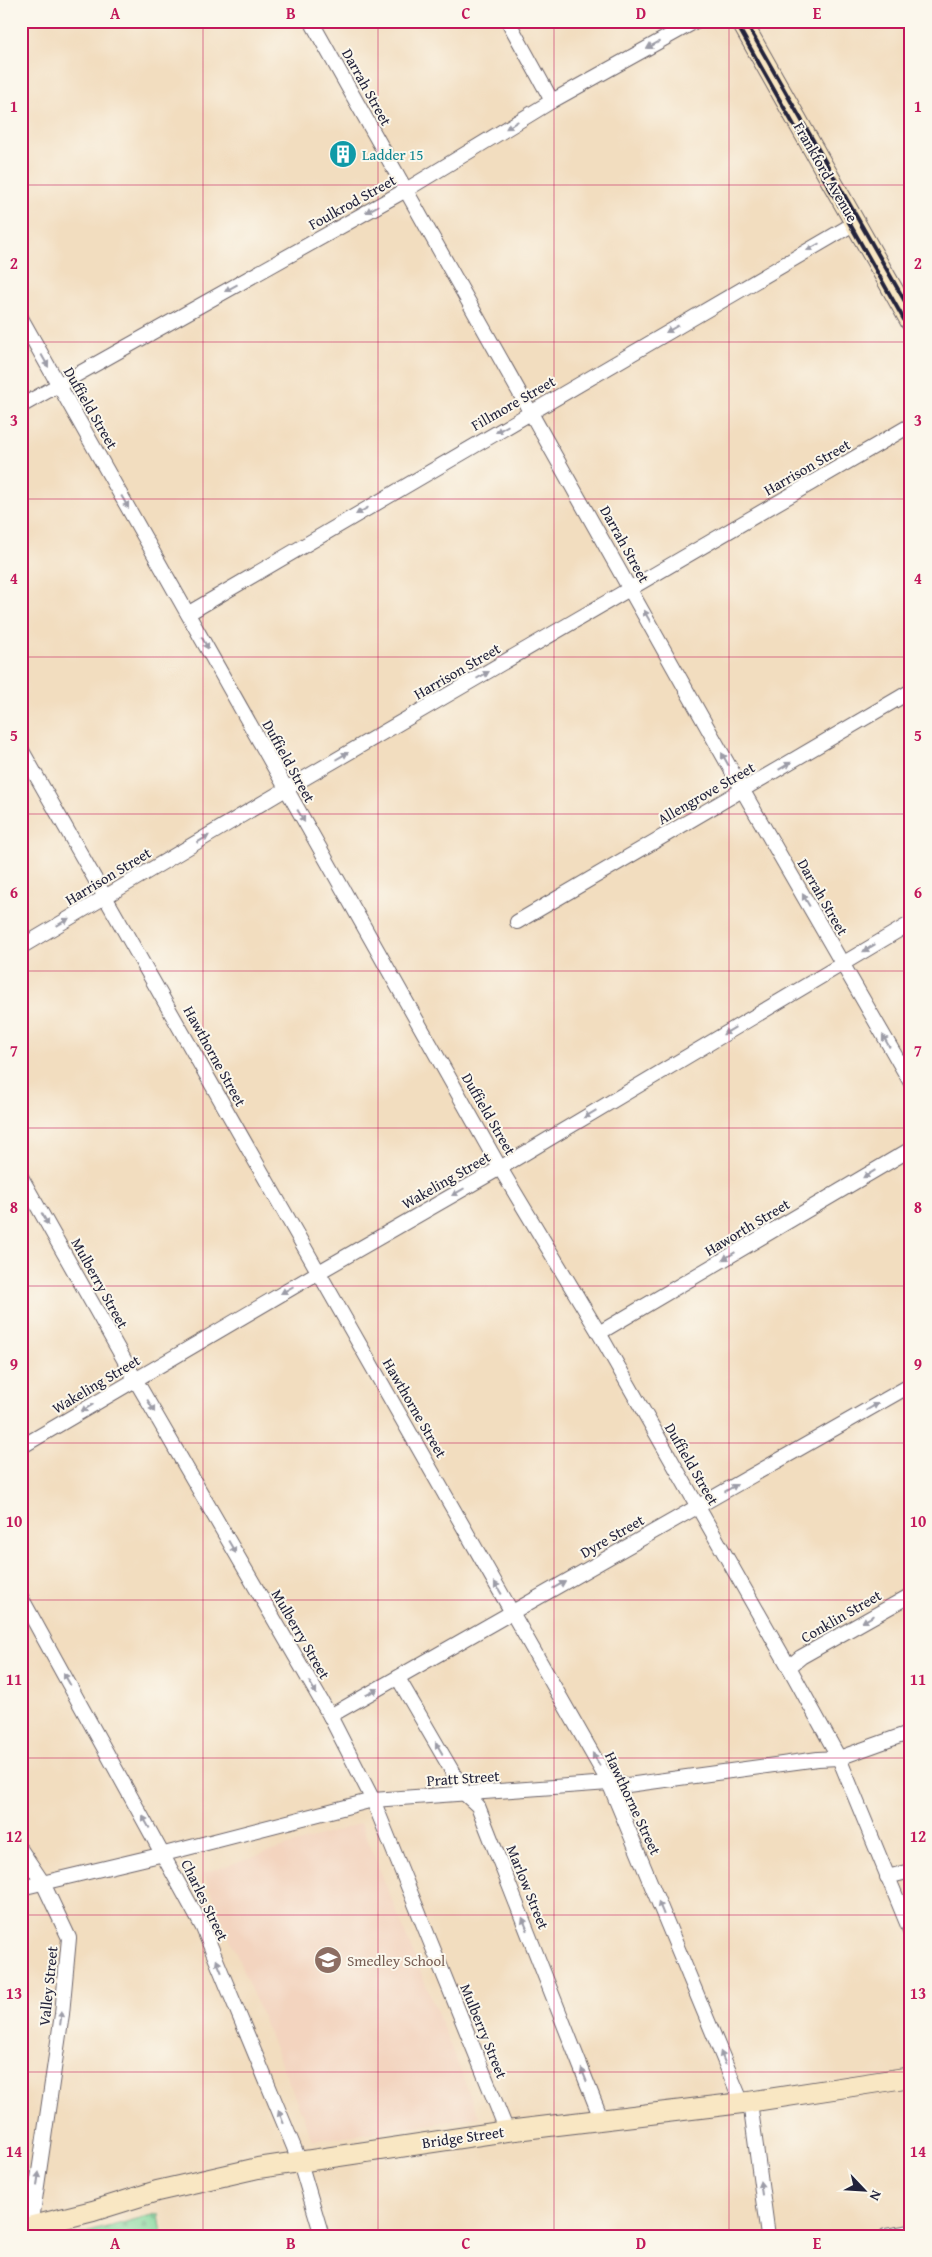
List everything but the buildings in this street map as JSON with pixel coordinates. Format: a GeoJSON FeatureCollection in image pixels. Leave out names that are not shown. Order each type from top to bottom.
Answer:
{"type":"FeatureCollection","features":[{"type":"Feature","properties":{"kind":"main road","name":"Frankford Avenue"},"geometry":{"type":"LineString","coordinates":[[741,21],[911,322]]}},
{"type":"Feature","properties":{"kind":"main road","name":"Bridge Street"},"geometry":{"type":"LineString","coordinates":[[26,2228],[157,2191],[258,2168],[507,2131],[602,2121],[746,2102],[911,2077]]}},
{"type":"Feature","properties":{"kind":"street","name":"Darrah Street"},"geometry":{"type":"LineString","coordinates":[[311,21],[743,791],[911,1083]]}},
{"type":"Feature","properties":{"kind":"street"},"geometry":{"type":"LineString","coordinates":[[508,21],[552,100]]}},
{"type":"Feature","properties":{"kind":"street","name":"Foulkrod Street"},"geometry":{"type":"LineString","coordinates":[[21,406],[406,190],[552,100],[696,21]]}},
{"type":"Feature","properties":{"kind":"street","name":"Fillmore Street"},"geometry":{"type":"LineString","coordinates":[[188,613],[855,223]]}},
{"type":"Feature","properties":{"kind":"street","name":"Duffield Street"},"geometry":{"type":"LineString","coordinates":[[21,318],[500,1168],[599,1333],[789,1667],[839,1758],[911,1933]]}},
{"type":"Feature","properties":{"kind":"street","name":"Harrison Street"},"geometry":{"type":"LineString","coordinates":[[21,947],[286,789],[911,425]]}},
{"type":"Feature","properties":{"kind":"street","name":"Allengrove Street"},"geometry":{"type":"LineString","coordinates":[[518,922],[911,691]]}},
{"type":"Feature","properties":{"kind":"street","name":"Hawthorne Street"},"geometry":{"type":"LineString","coordinates":[[21,748],[609,1783],[746,2102],[768,2236]]}},
{"type":"Feature","properties":{"kind":"street","name":"Wakeling Street"},"geometry":{"type":"LineString","coordinates":[[21,1447],[500,1168],[911,923]]}},
{"type":"Feature","properties":{"kind":"street","name":"Haworth Street"},"geometry":{"type":"LineString","coordinates":[[599,1333],[911,1149]]}},
{"type":"Feature","properties":{"kind":"street","name":"Mulberry Street"},"geometry":{"type":"LineString","coordinates":[[21,1177],[135,1379],[330,1716],[373,1800],[507,2131]]}},
{"type":"Feature","properties":{"kind":"street","name":"Dyre Street"},"geometry":{"type":"LineString","coordinates":[[330,1716],[911,1385]]}},
{"type":"Feature","properties":{"kind":"street","name":"Conklin Street"},"geometry":{"type":"LineString","coordinates":[[789,1667],[801,1657],[911,1595]]}},
{"type":"Feature","properties":{"kind":"street","name":"Charles Street"},"geometry":{"type":"LineString","coordinates":[[21,1597],[203,1928],[300,2162],[322,2236]]}},
{"type":"Feature","properties":{"kind":"street","name":"Marlow Street"},"geometry":{"type":"LineString","coordinates":[[398,1678],[466,1795],[478,1806],[602,2121]]}},
{"type":"Feature","properties":{"kind":"street","name":"Pratt Street"},"geometry":{"type":"LineString","coordinates":[[21,1888],[164,1854],[373,1800],[466,1795],[609,1783],[628,1784],[818,1758],[839,1758],[911,1732]]}},
{"type":"Feature","properties":{"kind":"street","name":"Valley Street"},"geometry":{"type":"LineString","coordinates":[[21,1850],[43,1883],[69,1938],[62,2014],[26,2228]]}},
{"type":"Feature","properties":{"kind":"street"},"geometry":{"type":"LineString","coordinates":[[887,1877],[911,1871]]}},
{"type":"Feature","properties":{"kind":"street"},"geometry":{"type":"LineString","coordinates":[[886,2236],[911,2232]]}},
{"type":"Feature","properties":{"kind":"shaded area","name":"Smedley School"},"geometry":{"type":"Polygon","coordinates":[[[361,1823],[479,2117],[313,2141],[203,1873],[361,1823]]]}},
{"type":"Feature","properties":{"kind":"green space"},"geometry":{"type":"Polygon","coordinates":[[[159,2213],[162,2236],[74,2236],[159,2213]]]}},
{"type":"Feature","properties":{"kind":"railway"},"geometry":{"type":"LineString","coordinates":[[735,21],[911,332]]}},
{"type":"Feature","properties":{"kind":"railway"},"geometry":{"type":"LineString","coordinates":[[745,21],[911,312]]}},
{"type":"Feature","properties":{"kind":"place","name":"Ladder 15"},"geometry":{"type":"Point","coordinates":[343,154]}},
{"type":"Feature","properties":{"kind":"place","name":"Smedley School"},"geometry":{"type":"Point","coordinates":[328,1960]}}]}
